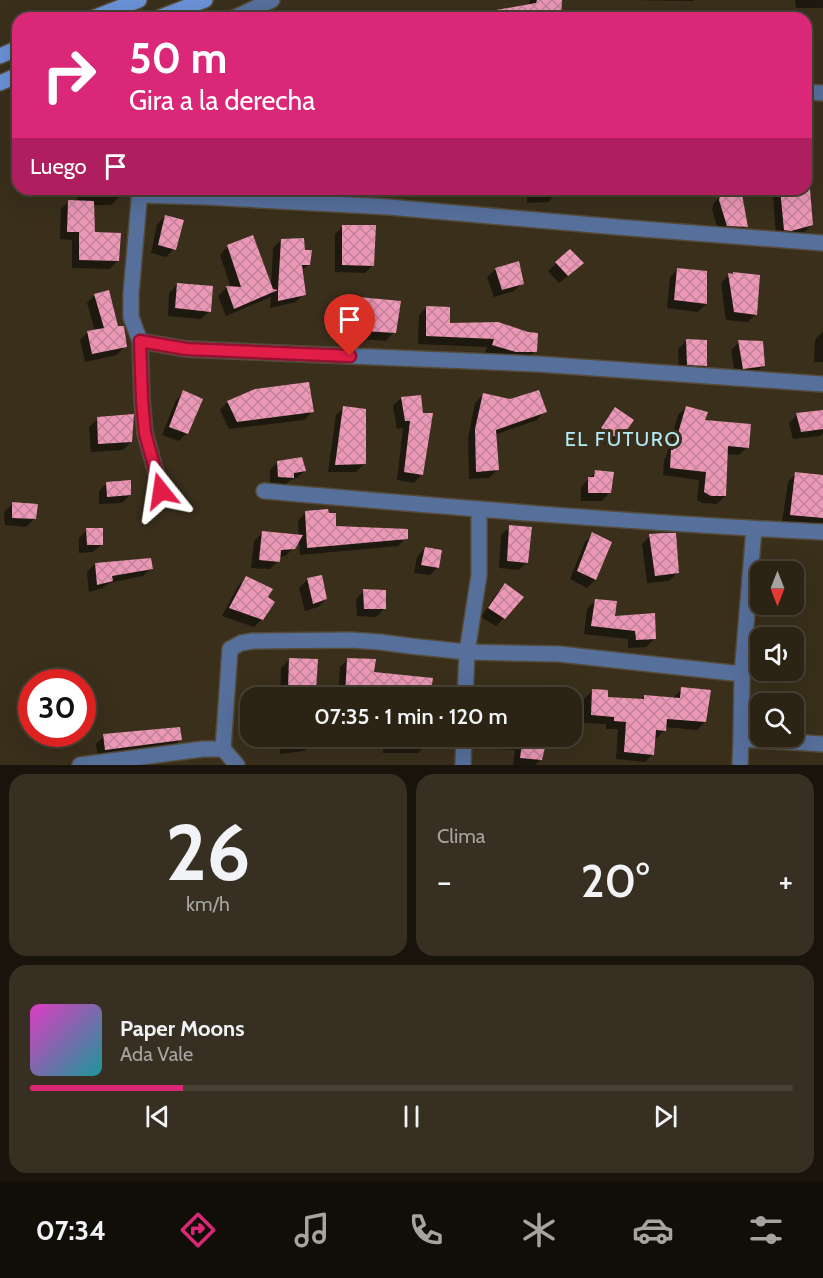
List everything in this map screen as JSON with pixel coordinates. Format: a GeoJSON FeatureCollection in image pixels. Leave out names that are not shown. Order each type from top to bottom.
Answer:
{"type":"FeatureCollection","features":[{"type":"Feature","properties":{"kind":"main road"},"geometry":{"type":"LineString","coordinates":[[108,12],[138,0]]}},
{"type":"Feature","properties":{"kind":"main road"},"geometry":{"type":"LineString","coordinates":[[174,12],[205,0]]}},
{"type":"Feature","properties":{"kind":"street"},"geometry":{"type":"LineString","coordinates":[[247,12],[272,0]]}},
{"type":"Feature","properties":{"kind":"street"},"geometry":{"type":"LineString","coordinates":[[140,195],[131,317],[140,341],[145,433],[161,491]]}},
{"type":"Feature","properties":{"kind":"street"},"geometry":{"type":"LineString","coordinates":[[190,195],[388,207],[823,243]]}},
{"type":"Feature","properties":{"kind":"street"},"geometry":{"type":"LineString","coordinates":[[140,341],[186,349],[537,364],[823,384]]}},
{"type":"Feature","properties":{"kind":"street"},"geometry":{"type":"LineString","coordinates":[[264,491],[479,510],[823,532]]}},
{"type":"Feature","properties":{"kind":"street"},"geometry":{"type":"LineString","coordinates":[[465,687],[467,652],[479,575],[479,510]]}},
{"type":"Feature","properties":{"kind":"street"},"geometry":{"type":"LineString","coordinates":[[740,765],[742,674],[754,529]]}},
{"type":"Feature","properties":{"kind":"street"},"geometry":{"type":"LineString","coordinates":[[237,765],[223,749],[230,649],[241,643],[351,640],[467,652],[559,654],[742,674]]}},
{"type":"Feature","properties":{"kind":"street"},"geometry":{"type":"LineString","coordinates":[[741,739],[823,744]]}},
{"type":"Feature","properties":{"kind":"street"},"geometry":{"type":"LineString","coordinates":[[462,765],[463,747]]}},
{"type":"Feature","properties":{"kind":"street"},"geometry":{"type":"LineString","coordinates":[[80,765],[203,749],[223,749]]}},
{"type":"Feature","properties":{"kind":"building"},"geometry":{"type":"Polygon","coordinates":[[[537,0],[562,0],[561,12],[496,12],[496,10],[536,3],[537,0]]]}},
{"type":"Feature","properties":{"kind":"building"},"geometry":{"type":"Polygon","coordinates":[[[720,195],[742,195],[748,227],[727,226],[719,200],[720,195]]]}},
{"type":"Feature","properties":{"kind":"building"},"geometry":{"type":"Polygon","coordinates":[[[781,195],[810,195],[813,225],[791,231],[784,230],[781,195]]]}},
{"type":"Feature","properties":{"kind":"building"},"geometry":{"type":"Polygon","coordinates":[[[68,200],[94,201],[95,232],[121,233],[119,261],[79,260],[79,232],[67,232],[68,200]]]}},
{"type":"Feature","properties":{"kind":"building"},"geometry":{"type":"Polygon","coordinates":[[[165,215],[184,220],[176,250],[158,245],[165,215]]]}},
{"type":"Feature","properties":{"kind":"building"},"geometry":{"type":"Polygon","coordinates":[[[342,225],[376,225],[374,266],[342,265],[342,225]]]}},
{"type":"Feature","properties":{"kind":"building"},"geometry":{"type":"Polygon","coordinates":[[[253,235],[273,289],[278,290],[234,309],[226,286],[241,287],[227,245],[253,235]]]}},
{"type":"Feature","properties":{"kind":"building"},"geometry":{"type":"Polygon","coordinates":[[[304,238],[305,250],[312,250],[310,265],[302,265],[306,295],[278,301],[281,239],[304,238]]]}},
{"type":"Feature","properties":{"kind":"building"},"geometry":{"type":"Polygon","coordinates":[[[570,249],[584,263],[568,276],[555,262],[570,249]]]}},
{"type":"Feature","properties":{"kind":"building"},"geometry":{"type":"Polygon","coordinates":[[[519,261],[524,284],[502,290],[495,268],[519,261]]]}},
{"type":"Feature","properties":{"kind":"building"},"geometry":{"type":"Polygon","coordinates":[[[677,268],[707,271],[707,304],[674,300],[677,268]]]}},
{"type":"Feature","properties":{"kind":"building"},"geometry":{"type":"Polygon","coordinates":[[[733,272],[760,275],[757,315],[734,312],[728,273],[733,274],[733,272]]]}},
{"type":"Feature","properties":{"kind":"building"},"geometry":{"type":"Polygon","coordinates":[[[177,283],[213,286],[211,312],[175,308],[177,283]]]}},
{"type":"Feature","properties":{"kind":"building"},"geometry":{"type":"Polygon","coordinates":[[[109,290],[118,326],[124,326],[127,347],[92,354],[87,331],[104,328],[94,294],[109,290]]]}},
{"type":"Feature","properties":{"kind":"building"},"geometry":{"type":"Polygon","coordinates":[[[348,296],[401,301],[396,333],[346,330],[348,296]]]}},
{"type":"Feature","properties":{"kind":"building"},"geometry":{"type":"Polygon","coordinates":[[[426,306],[450,307],[450,323],[498,322],[538,333],[537,352],[516,352],[492,345],[494,339],[426,336],[426,306]]]}},
{"type":"Feature","properties":{"kind":"building"},"geometry":{"type":"Polygon","coordinates":[[[686,339],[707,340],[707,366],[687,365],[686,339]]]}},
{"type":"Feature","properties":{"kind":"building"},"geometry":{"type":"Polygon","coordinates":[[[738,340],[763,341],[765,366],[743,369],[738,340]]]}},
{"type":"Feature","properties":{"kind":"building"},"geometry":{"type":"Polygon","coordinates":[[[309,382],[314,412],[237,422],[227,401],[255,389],[309,382]]]}},
{"type":"Feature","properties":{"kind":"building"},"geometry":{"type":"Polygon","coordinates":[[[183,390],[203,399],[188,434],[169,427],[183,390]]]}},
{"type":"Feature","properties":{"kind":"building"},"geometry":{"type":"Polygon","coordinates":[[[539,390],[547,412],[496,430],[499,470],[476,472],[475,429],[483,393],[510,399],[539,390]]]}},
{"type":"Feature","properties":{"kind":"building"},"geometry":{"type":"Polygon","coordinates":[[[421,395],[423,413],[433,413],[423,475],[404,472],[410,421],[405,421],[401,397],[421,395]]]}},
{"type":"Feature","properties":{"kind":"building"},"geometry":{"type":"Polygon","coordinates":[[[343,406],[366,409],[366,464],[335,465],[343,406]]]}},
{"type":"Feature","properties":{"kind":"building"},"geometry":{"type":"Polygon","coordinates":[[[686,406],[708,412],[705,420],[751,424],[749,448],[728,446],[726,496],[711,496],[704,492],[706,472],[670,468],[671,450],[673,450],[686,406]]]}},
{"type":"Feature","properties":{"kind":"building"},"geometry":{"type":"Polygon","coordinates":[[[615,407],[634,420],[620,440],[601,428],[615,407]]]}},
{"type":"Feature","properties":{"kind":"building"},"geometry":{"type":"Polygon","coordinates":[[[823,410],[823,429],[801,432],[796,413],[823,410]]]}},
{"type":"Feature","properties":{"kind":"building"},"geometry":{"type":"Polygon","coordinates":[[[134,414],[132,442],[98,444],[97,417],[134,414]]]}},
{"type":"Feature","properties":{"kind":"building"},"geometry":{"type":"Polygon","coordinates":[[[302,457],[306,471],[294,473],[294,478],[278,477],[277,461],[302,457]]]}},
{"type":"Feature","properties":{"kind":"building"},"geometry":{"type":"Polygon","coordinates":[[[595,470],[614,472],[611,493],[588,493],[588,477],[594,477],[595,470]]]}},
{"type":"Feature","properties":{"kind":"building"},"geometry":{"type":"Polygon","coordinates":[[[795,472],[823,475],[823,518],[790,515],[795,472]]]}},
{"type":"Feature","properties":{"kind":"building"},"geometry":{"type":"Polygon","coordinates":[[[131,480],[131,495],[107,497],[106,482],[131,480]]]}},
{"type":"Feature","properties":{"kind":"building"},"geometry":{"type":"Polygon","coordinates":[[[12,502],[38,504],[36,519],[12,518],[12,502]]]}},
{"type":"Feature","properties":{"kind":"building"},"geometry":{"type":"Polygon","coordinates":[[[328,509],[329,513],[336,513],[336,526],[408,529],[408,539],[307,548],[305,511],[328,509]]]}},
{"type":"Feature","properties":{"kind":"building"},"geometry":{"type":"Polygon","coordinates":[[[509,525],[532,527],[528,563],[507,561],[509,525]]]}},
{"type":"Feature","properties":{"kind":"building"},"geometry":{"type":"Polygon","coordinates":[[[86,528],[103,528],[103,545],[87,545],[86,528]]]}},
{"type":"Feature","properties":{"kind":"building"},"geometry":{"type":"Polygon","coordinates":[[[262,531],[303,535],[295,549],[281,550],[280,562],[259,560],[262,531]]]}},
{"type":"Feature","properties":{"kind":"building"},"geometry":{"type":"Polygon","coordinates":[[[592,532],[612,542],[596,580],[577,571],[592,532]]]}},
{"type":"Feature","properties":{"kind":"building"},"geometry":{"type":"Polygon","coordinates":[[[676,533],[679,573],[655,576],[649,534],[676,533]]]}},
{"type":"Feature","properties":{"kind":"building"},"geometry":{"type":"Polygon","coordinates":[[[425,547],[442,550],[439,568],[421,565],[425,547]]]}},
{"type":"Feature","properties":{"kind":"building"},"geometry":{"type":"Polygon","coordinates":[[[151,558],[153,569],[112,576],[113,581],[97,585],[95,563],[151,558]]]}},
{"type":"Feature","properties":{"kind":"building"},"geometry":{"type":"Polygon","coordinates":[[[322,575],[327,599],[313,604],[307,578],[322,575]]]}},
{"type":"Feature","properties":{"kind":"building"},"geometry":{"type":"Polygon","coordinates":[[[246,576],[273,589],[268,597],[275,602],[263,620],[229,608],[246,576]]]}},
{"type":"Feature","properties":{"kind":"building"},"geometry":{"type":"Polygon","coordinates":[[[505,583],[524,597],[505,619],[488,608],[505,583]]]}},
{"type":"Feature","properties":{"kind":"building"},"geometry":{"type":"Polygon","coordinates":[[[363,589],[386,590],[386,609],[364,609],[363,589]]]}},
{"type":"Feature","properties":{"kind":"building"},"geometry":{"type":"Polygon","coordinates":[[[595,599],[617,601],[615,616],[655,613],[656,639],[636,640],[635,631],[591,626],[595,599]]]}},
{"type":"Feature","properties":{"kind":"building"},"geometry":{"type":"Polygon","coordinates":[[[289,658],[318,659],[316,687],[288,687],[289,658]]]}},
{"type":"Feature","properties":{"kind":"building"},"geometry":{"type":"Polygon","coordinates":[[[347,658],[376,659],[374,672],[433,678],[432,687],[345,687],[347,658]]]}},
{"type":"Feature","properties":{"kind":"building"},"geometry":{"type":"Polygon","coordinates":[[[681,687],[711,690],[706,722],[667,719],[666,731],[656,730],[654,755],[624,752],[626,722],[614,721],[614,717],[591,715],[592,689],[608,690],[608,697],[644,699],[644,695],[680,698],[681,687]]]}},
{"type":"Feature","properties":{"kind":"building"},"geometry":{"type":"Polygon","coordinates":[[[180,727],[182,740],[105,750],[103,734],[180,727]]]}},
{"type":"Feature","properties":{"kind":"building"},"geometry":{"type":"Polygon","coordinates":[[[522,747],[545,747],[542,760],[520,758],[522,747]]]}},
{"type":"Feature","properties":{"kind":"district","name":"EL FUTURO"},"geometry":{"type":"Point","coordinates":[623,439]}},
{"type":"Feature","properties":{"kind":"route"},"geometry":{"type":"LineString","coordinates":[[161,491],[145,433],[140,341],[186,349],[350,356]]}}]}
